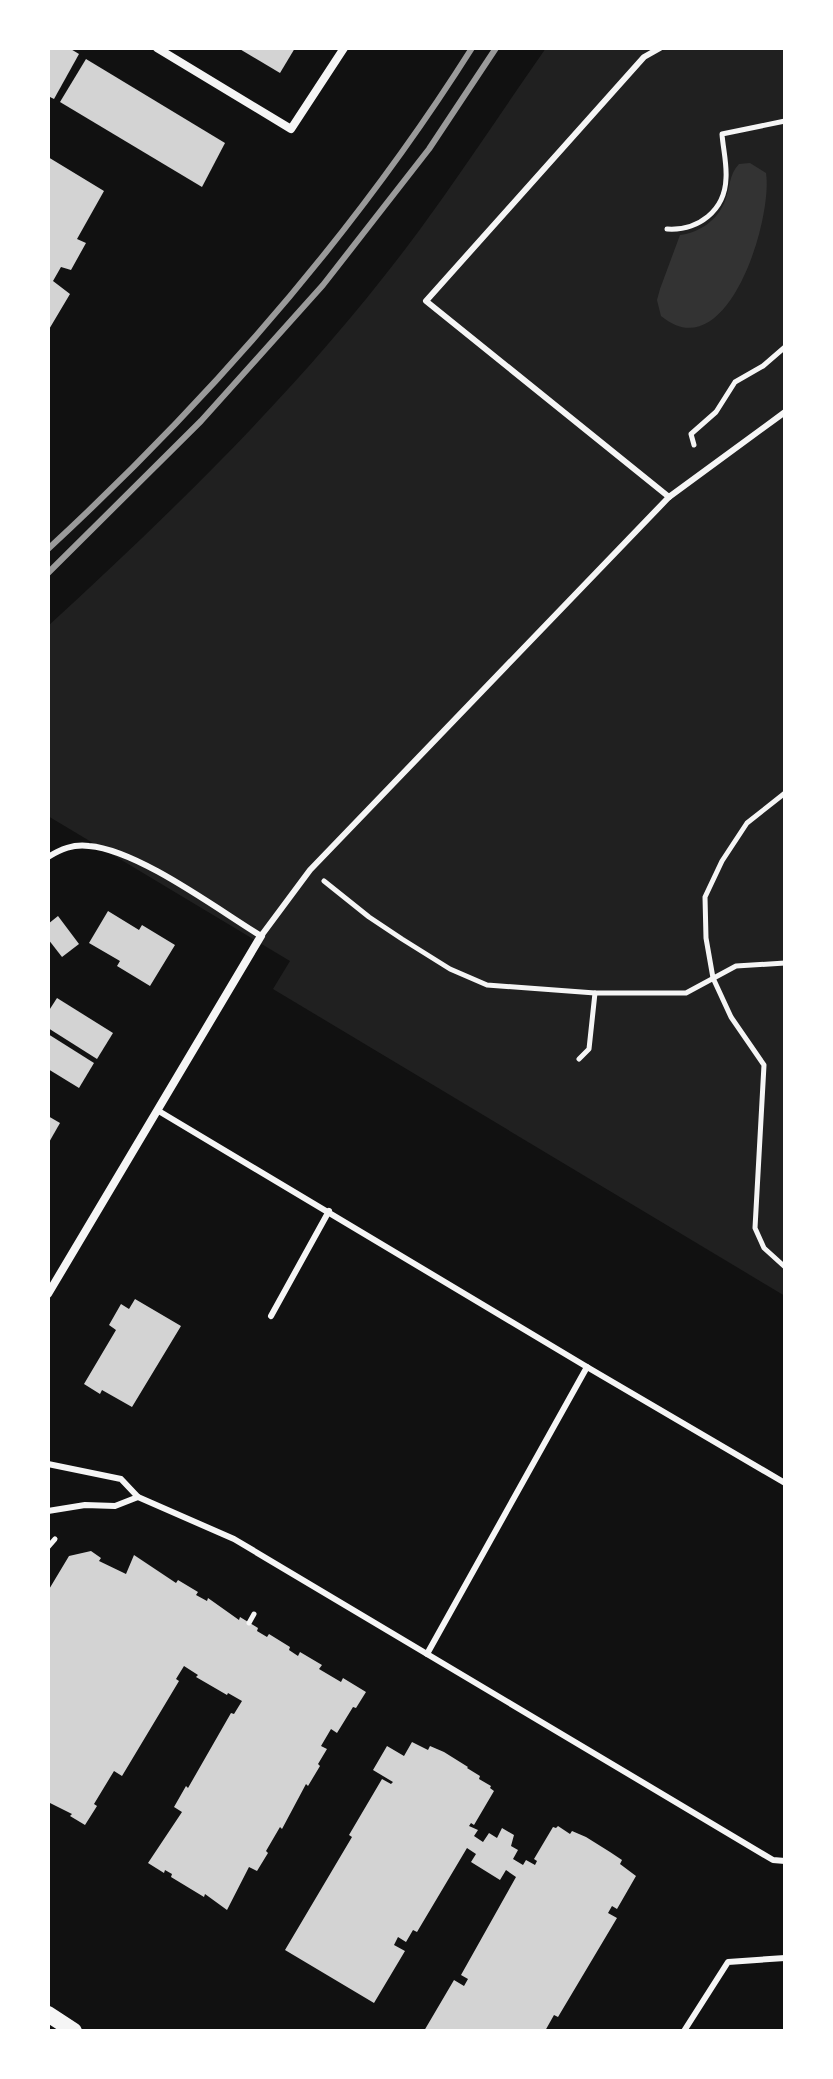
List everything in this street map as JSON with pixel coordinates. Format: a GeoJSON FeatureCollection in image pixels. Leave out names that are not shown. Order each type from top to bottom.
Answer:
{"type":"FeatureCollection","features":[{"type":"Feature","properties":{"kind":"main road"},"geometry":{"type":"LineString","coordinates":[[48,2014],[74,2031]]}},
{"type":"Feature","properties":{"kind":"street"},"geometry":{"type":"LineString","coordinates":[[157,48],[291,129],[344,48]]}},
{"type":"Feature","properties":{"kind":"street"},"geometry":{"type":"LineString","coordinates":[[48,1294],[261,936]]}},
{"type":"Feature","properties":{"kind":"lane"},"geometry":{"type":"LineString","coordinates":[[660,48],[644,57],[426,301],[669,497]]}},
{"type":"Feature","properties":{"kind":"lane"},"geometry":{"type":"LineString","coordinates":[[48,857],[63,847],[90,846],[136,859],[261,936],[310,870],[669,497],[785,412]]}},
{"type":"Feature","properties":{"kind":"lane"},"geometry":{"type":"LineString","coordinates":[[157,1110],[785,1483]]}},
{"type":"Feature","properties":{"kind":"lane"},"geometry":{"type":"LineString","coordinates":[[271,1316],[329,1211]]}},
{"type":"Feature","properties":{"kind":"lane"},"geometry":{"type":"LineString","coordinates":[[427,1654],[587,1367]]}},
{"type":"Feature","properties":{"kind":"lane"},"geometry":{"type":"LineString","coordinates":[[48,1464],[121,1479],[138,1497],[234,1539],[773,1860],[785,1861]]}},
{"type":"Feature","properties":{"kind":"lane"},"geometry":{"type":"LineString","coordinates":[[48,1511],[85,1505],[115,1506],[138,1497]]}},
{"type":"Feature","properties":{"kind":"lane"},"geometry":{"type":"LineString","coordinates":[[684,2031],[728,1962],[785,1958]]}},
{"type":"Feature","properties":{"kind":"path"},"geometry":{"type":"LineString","coordinates":[[667,229],[690,228],[712,213],[719,203],[726,179],[722,134],[785,121]]}},
{"type":"Feature","properties":{"kind":"path"},"geometry":{"type":"LineString","coordinates":[[694,445],[691,434],[716,412],[735,382],[763,366],[785,347]]}},
{"type":"Feature","properties":{"kind":"path"},"geometry":{"type":"LineString","coordinates":[[785,793],[747,823],[722,861],[705,897],[706,938],[713,978],[731,1017],[764,1065],[755,1228],[764,1248],[785,1267]]}},
{"type":"Feature","properties":{"kind":"path"},"geometry":{"type":"LineString","coordinates":[[310,870],[369,917],[450,969],[487,985],[595,993],[686,993],[736,966],[785,963]]}},
{"type":"Feature","properties":{"kind":"path"},"geometry":{"type":"LineString","coordinates":[[579,1059],[589,1049],[595,993]]}},
{"type":"Feature","properties":{"kind":"path"},"geometry":{"type":"LineString","coordinates":[[48,1547],[55,1539]]}},
{"type":"Feature","properties":{"kind":"path"},"geometry":{"type":"LineString","coordinates":[[249,1623],[254,1614]]}},
{"type":"Feature","properties":{"kind":"shaded area"},"geometry":{"type":"Polygon","coordinates":[[[546,48],[785,48],[785,1296],[273,989],[290,961],[48,816],[48,626],[196,485],[336,335],[421,228],[546,48]]]}},
{"type":"Feature","properties":{"kind":"shaded area"},"geometry":{"type":"Polygon","coordinates":[[[750,163],[766,173],[762,222],[753,253],[741,282],[725,307],[706,323],[685,328],[661,316],[657,300],[680,235],[713,220],[722,208],[736,168],[739,164],[750,163]]]}},
{"type":"Feature","properties":{"kind":"building"},"geometry":{"type":"Polygon","coordinates":[[[48,48],[69,48],[79,54],[54,99],[48,96],[48,48]]]}},
{"type":"Feature","properties":{"kind":"building"},"geometry":{"type":"Polygon","coordinates":[[[238,48],[295,48],[280,73],[238,48]]]}},
{"type":"Feature","properties":{"kind":"building"},"geometry":{"type":"Polygon","coordinates":[[[86,59],[225,143],[202,187],[60,102],[86,59]]]}},
{"type":"Feature","properties":{"kind":"building"},"geometry":{"type":"Polygon","coordinates":[[[48,157],[104,191],[77,239],[86,243],[71,270],[61,267],[53,281],[70,294],[48,331],[48,157]]]}},
{"type":"Feature","properties":{"kind":"building"},"geometry":{"type":"Polygon","coordinates":[[[108,911],[139,930],[142,925],[175,945],[150,986],[117,966],[120,961],[89,943],[108,911]]]}},
{"type":"Feature","properties":{"kind":"building"},"geometry":{"type":"Polygon","coordinates":[[[58,916],[79,944],[62,957],[48,939],[48,924],[58,916]]]}},
{"type":"Feature","properties":{"kind":"building"},"geometry":{"type":"Polygon","coordinates":[[[57,998],[113,1033],[97,1059],[48,1028],[48,1012],[57,998]]]}},
{"type":"Feature","properties":{"kind":"building"},"geometry":{"type":"Polygon","coordinates":[[[48,1034],[94,1063],[79,1088],[48,1069],[48,1034]]]}},
{"type":"Feature","properties":{"kind":"building"},"geometry":{"type":"Polygon","coordinates":[[[48,1116],[60,1123],[48,1144],[48,1116]]]}},
{"type":"Feature","properties":{"kind":"building"},"geometry":{"type":"Polygon","coordinates":[[[135,1299],[181,1326],[132,1407],[84,1384],[116,1330],[109,1325],[121,1304],[129,1309],[135,1299]]]}},
{"type":"Feature","properties":{"kind":"building"},"geometry":{"type":"Polygon","coordinates":[[[91,1551],[101,1558],[99,1561],[126,1574],[134,1555],[176,1583],[178,1580],[198,1592],[196,1595],[207,1601],[208,1598],[239,1620],[240,1617],[258,1628],[257,1631],[267,1637],[269,1634],[298,1656],[300,1652],[322,1665],[319,1669],[341,1682],[343,1678],[366,1692],[337,1733],[331,1729],[321,1746],[327,1749],[318,1764],[320,1766],[308,1786],[306,1784],[282,1829],[280,1827],[257,1871],[249,1867],[227,1910],[205,1894],[204,1897],[171,1877],[172,1874],[165,1870],[164,1873],[148,1863],[182,1812],[174,1807],[186,1786],[188,1788],[231,1713],[234,1714],[242,1701],[196,1677],[198,1675],[184,1666],[176,1679],[179,1681],[122,1776],[114,1771],[85,1825],[70,1816],[72,1814],[48,1802],[48,1591],[69,1556],[91,1551]]]}},
{"type":"Feature","properties":{"kind":"building"},"geometry":{"type":"Polygon","coordinates":[[[412,1742],[428,1750],[430,1746],[444,1752],[491,1786],[494,1791],[474,1825],[471,1823],[469,1826],[478,1830],[474,1836],[483,1842],[489,1833],[497,1838],[502,1828],[514,1835],[511,1846],[518,1850],[513,1859],[523,1865],[526,1860],[535,1865],[537,1861],[534,1859],[553,1827],[558,1826],[570,1834],[572,1831],[586,1837],[610,1852],[636,1876],[617,1909],[612,1906],[608,1913],[617,1918],[558,2017],[554,2015],[545,2031],[424,2031],[454,1980],[464,1986],[468,1979],[461,1975],[516,1877],[506,1870],[500,1880],[471,1862],[476,1854],[467,1848],[417,1932],[413,1930],[406,1942],[398,1937],[394,1945],[405,1951],[374,2003],[285,1950],[352,1837],[349,1835],[382,1779],[391,1784],[393,1782],[373,1770],[387,1746],[404,1756],[412,1742]]]}},
{"type":"Feature","properties":{"kind":"railway"},"geometry":{"type":"LineString","coordinates":[[48,549],[165,434],[276,312],[379,184],[472,48]]}},
{"type":"Feature","properties":{"kind":"railway"},"geometry":{"type":"LineString","coordinates":[[48,573],[201,421],[323,285],[429,149],[496,48]]}}]}
